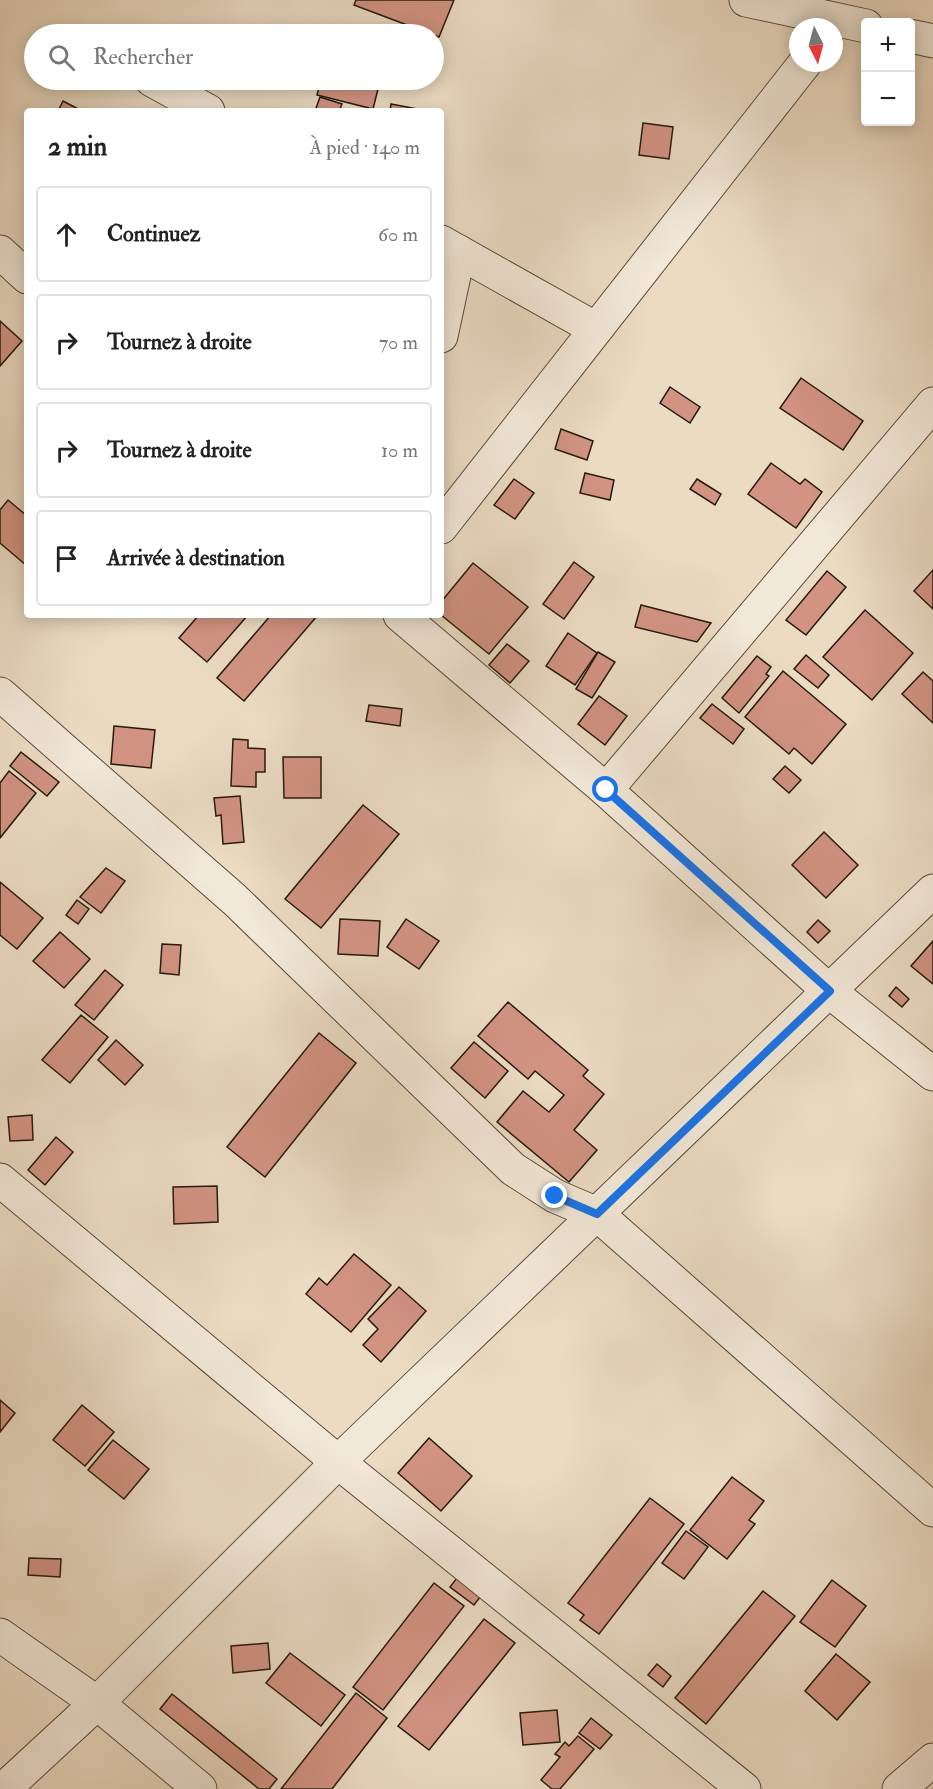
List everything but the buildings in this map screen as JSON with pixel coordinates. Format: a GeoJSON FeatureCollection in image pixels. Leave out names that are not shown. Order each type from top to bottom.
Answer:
{"type":"FeatureCollection","features":[{"type":"Feature","properties":{"kind":"street"},"geometry":{"type":"LineString","coordinates":[[746,0],[846,24]]}},
{"type":"Feature","properties":{"kind":"street"},"geometry":{"type":"LineString","coordinates":[[915,37],[933,41]]}},
{"type":"Feature","properties":{"kind":"street"},"geometry":{"type":"LineString","coordinates":[[444,522],[798,72]]}},
{"type":"Feature","properties":{"kind":"street"},"geometry":{"type":"LineString","coordinates":[[170,90],[203,108]]}},
{"type":"Feature","properties":{"kind":"street"},"geometry":{"type":"LineString","coordinates":[[444,306],[450,247],[596,329]]}},
{"type":"Feature","properties":{"kind":"street"},"geometry":{"type":"LineString","coordinates":[[0,252],[24,274]]}},
{"type":"Feature","properties":{"kind":"street"},"geometry":{"type":"LineString","coordinates":[[606,790],[933,404]]}},
{"type":"Feature","properties":{"kind":"street"},"geometry":{"type":"LineString","coordinates":[[404,618],[606,790],[830,991],[933,1074]]}},
{"type":"Feature","properties":{"kind":"street"},"geometry":{"type":"LineString","coordinates":[[0,694],[235,900],[513,1168],[555,1196],[597,1214],[933,1510]]}},
{"type":"Feature","properties":{"kind":"street"},"geometry":{"type":"LineString","coordinates":[[4,1789],[97,1702],[338,1462],[933,891]]}},
{"type":"Feature","properties":{"kind":"street"},"geometry":{"type":"LineString","coordinates":[[0,1180],[338,1462],[744,1789]]}},
{"type":"Feature","properties":{"kind":"street"},"geometry":{"type":"LineString","coordinates":[[0,1635],[97,1702],[200,1789]]}},
{"type":"Feature","properties":{"kind":"street"},"geometry":{"type":"LineString","coordinates":[[899,1789],[933,1760]]}},
{"type":"Feature","properties":{"kind":"route"},"geometry":{"type":"LineString","coordinates":[[555,1196],[597,1214],[830,991],[606,790]]}}]}
